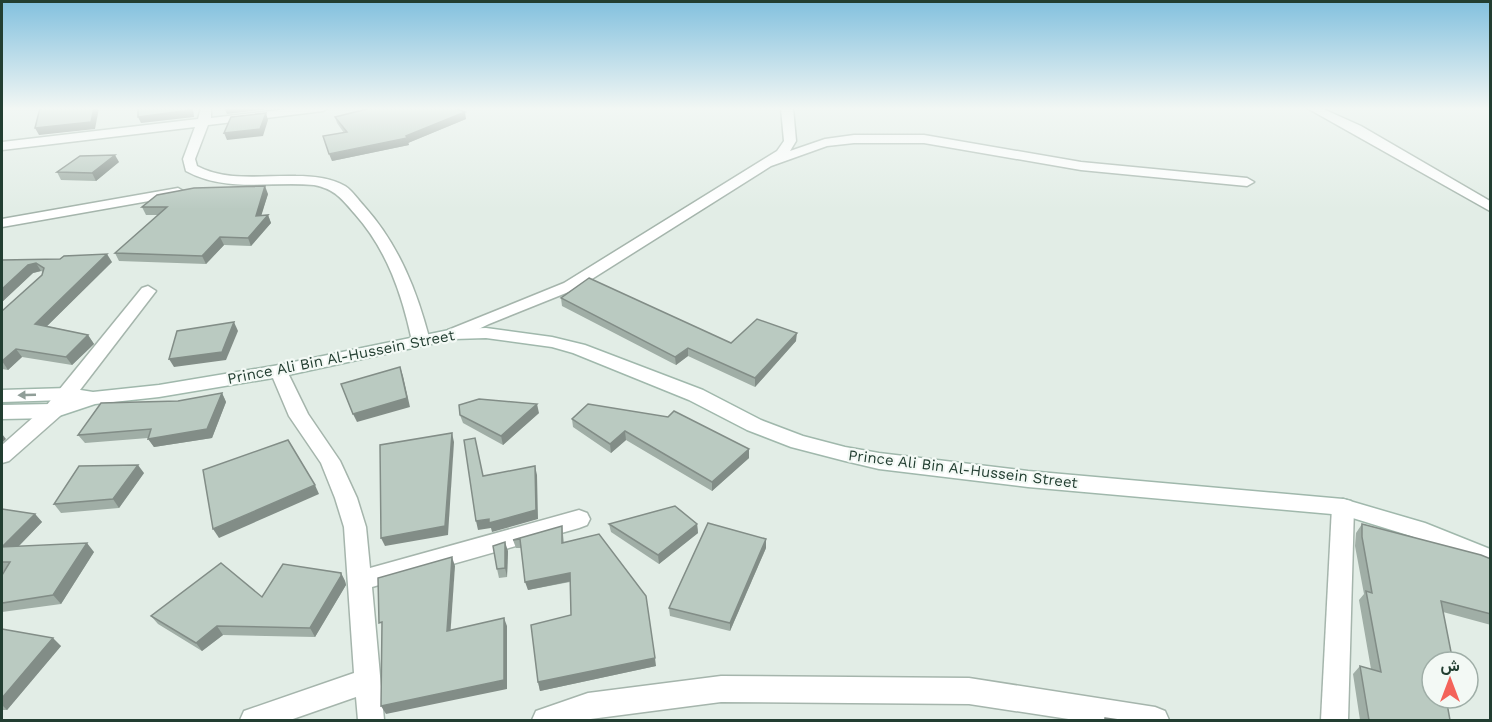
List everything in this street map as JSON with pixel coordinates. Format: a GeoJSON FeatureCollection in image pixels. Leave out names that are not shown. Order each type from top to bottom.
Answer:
{"type":"FeatureCollection","features":[{"type":"Feature","properties":{"kind":"street"},"geometry":{"type":"LineString","coordinates":[[2,146],[40,142]]}},
{"type":"Feature","properties":{"kind":"street"},"geometry":{"type":"LineString","coordinates":[[195,142],[189,159],[191,168],[209,177],[242,181],[308,181],[327,184],[345,193],[368,217],[404,279],[422,341]]}},
{"type":"Feature","properties":{"kind":"street"},"geometry":{"type":"LineString","coordinates":[[454,334],[483,320],[570,286],[769,163],[782,154],[790,142]]}},
{"type":"Feature","properties":{"kind":"street"},"geometry":{"type":"LineString","coordinates":[[769,163],[825,143],[838,142]]}},
{"type":"Feature","properties":{"kind":"street"},"geometry":{"type":"LineString","coordinates":[[940,142],[1081,166],[1247,182]]}},
{"type":"Feature","properties":{"kind":"street"},"geometry":{"type":"LineString","coordinates":[[1379,142],[1491,207]]}},
{"type":"Feature","properties":{"kind":"street"},"geometry":{"type":"LineString","coordinates":[[2,223],[242,181]]}},
{"type":"Feature","properties":{"kind":"street"},"geometry":{"type":"LineString","coordinates":[[2,456],[53,411],[148,291]]}},
{"type":"Feature","properties":{"kind":"street","name":"Prince Ali Bin Al-Hussein Street"},"geometry":{"type":"LineString","coordinates":[[2,412],[53,411],[94,398],[159,391],[279,371],[454,334],[486,333],[518,336],[579,349],[696,395],[754,425],[798,442],[879,461],[1050,482],[1343,507],[1417,529],[1491,559]]}},
{"type":"Feature","properties":{"kind":"street"},"geometry":{"type":"LineString","coordinates":[[279,371],[299,416],[330,461],[346,498],[355,527],[361,580],[370,720]]}},
{"type":"Feature","properties":{"kind":"street","name":"Prince Ali Bin Al-Hussein Street"},"geometry":{"type":"LineString","coordinates":[[2,396],[68,394],[94,398]]}},
{"type":"Feature","properties":{"kind":"street"},"geometry":{"type":"LineString","coordinates":[[1334,720],[1343,507]]}},
{"type":"Feature","properties":{"kind":"street"},"geometry":{"type":"LineString","coordinates":[[361,580],[579,519]]}},
{"type":"Feature","properties":{"kind":"street"},"geometry":{"type":"LineString","coordinates":[[255,720],[367,681]]}},
{"type":"Feature","properties":{"kind":"street"},"geometry":{"type":"LineString","coordinates":[[546,720],[588,706],[721,689],[969,692],[1155,720]]}},
{"type":"Feature","properties":{"kind":"building"},"geometry":{"type":"Polygon","coordinates":[[[325,142],[389,142],[329,154],[325,142]]]}},
{"type":"Feature","properties":{"kind":"building"},"geometry":{"type":"Polygon","coordinates":[[[115,155],[92,173],[57,172],[80,156],[115,155]]]}},
{"type":"Feature","properties":{"kind":"building"},"geometry":{"type":"Polygon","coordinates":[[[265,186],[256,216],[268,215],[248,238],[220,237],[202,256],[115,253],[167,207],[142,207],[157,195],[194,188],[265,186]]]}},
{"type":"Feature","properties":{"kind":"building"},"geometry":{"type":"Polygon","coordinates":[[[107,254],[35,324],[88,335],[66,357],[16,349],[2,361],[2,311],[42,275],[44,268],[36,263],[28,265],[2,289],[2,260],[60,259],[64,256],[107,254]]]}},
{"type":"Feature","properties":{"kind":"building"},"geometry":{"type":"Polygon","coordinates":[[[589,278],[731,343],[757,319],[797,333],[755,378],[688,348],[675,357],[561,298],[589,278]]]}},
{"type":"Feature","properties":{"kind":"building"},"geometry":{"type":"Polygon","coordinates":[[[234,322],[222,352],[169,359],[177,331],[234,322]]]}},
{"type":"Feature","properties":{"kind":"building"},"geometry":{"type":"Polygon","coordinates":[[[400,367],[407,398],[353,414],[341,384],[400,367]]]}},
{"type":"Feature","properties":{"kind":"building"},"geometry":{"type":"Polygon","coordinates":[[[222,393],[207,429],[148,439],[151,429],[78,435],[101,403],[178,401],[222,393]]]}},
{"type":"Feature","properties":{"kind":"building"},"geometry":{"type":"Polygon","coordinates":[[[479,399],[537,404],[501,436],[460,415],[459,405],[479,399]]]}},
{"type":"Feature","properties":{"kind":"building"},"geometry":{"type":"Polygon","coordinates":[[[588,404],[668,417],[674,411],[749,449],[712,482],[625,431],[610,444],[572,419],[588,404]]]}},
{"type":"Feature","properties":{"kind":"building"},"geometry":{"type":"Polygon","coordinates":[[[452,433],[445,526],[381,538],[380,445],[452,433]]]}},
{"type":"Feature","properties":{"kind":"building"},"geometry":{"type":"Polygon","coordinates":[[[475,438],[483,476],[535,466],[536,510],[489,523],[489,519],[476,521],[464,440],[475,438]]]}},
{"type":"Feature","properties":{"kind":"building"},"geometry":{"type":"Polygon","coordinates":[[[288,440],[315,485],[213,529],[203,470],[288,440]]]}},
{"type":"Feature","properties":{"kind":"building"},"geometry":{"type":"Polygon","coordinates":[[[138,465],[113,499],[54,504],[79,466],[138,465]]]}},
{"type":"Feature","properties":{"kind":"building"},"geometry":{"type":"Polygon","coordinates":[[[675,506],[697,524],[658,555],[609,524],[675,506]]]}},
{"type":"Feature","properties":{"kind":"building"},"geometry":{"type":"Polygon","coordinates":[[[2,509],[35,514],[2,547],[2,509]]]}},
{"type":"Feature","properties":{"kind":"building"},"geometry":{"type":"Polygon","coordinates":[[[708,523],[766,539],[730,623],[669,608],[708,523]]]}},
{"type":"Feature","properties":{"kind":"building"},"geometry":{"type":"Polygon","coordinates":[[[1362,524],[1491,559],[1491,614],[1441,601],[1451,650],[1420,650],[1420,710],[1448,710],[1450,720],[1369,720],[1360,666],[1381,672],[1366,591],[1372,593],[1362,537],[1362,524]]]}},
{"type":"Feature","properties":{"kind":"building"},"geometry":{"type":"Polygon","coordinates":[[[562,526],[562,543],[599,534],[646,596],[655,658],[538,682],[531,625],[571,615],[570,573],[525,582],[520,539],[513,540],[562,526]]]}},
{"type":"Feature","properties":{"kind":"building"},"geometry":{"type":"Polygon","coordinates":[[[505,542],[505,568],[497,569],[493,546],[505,542]]]}},
{"type":"Feature","properties":{"kind":"building"},"geometry":{"type":"Polygon","coordinates":[[[87,543],[53,595],[2,603],[2,575],[10,562],[2,562],[2,547],[87,543]]]}},
{"type":"Feature","properties":{"kind":"building"},"geometry":{"type":"Polygon","coordinates":[[[452,557],[447,631],[504,618],[504,680],[381,706],[382,622],[379,623],[378,578],[452,557]]]}},
{"type":"Feature","properties":{"kind":"building"},"geometry":{"type":"Polygon","coordinates":[[[221,563],[262,597],[283,564],[341,573],[341,576],[310,628],[217,626],[196,643],[151,616],[221,563]]]}},
{"type":"Feature","properties":{"kind":"building"},"geometry":{"type":"Polygon","coordinates":[[[2,629],[53,638],[2,698],[2,629]]]}}]}
